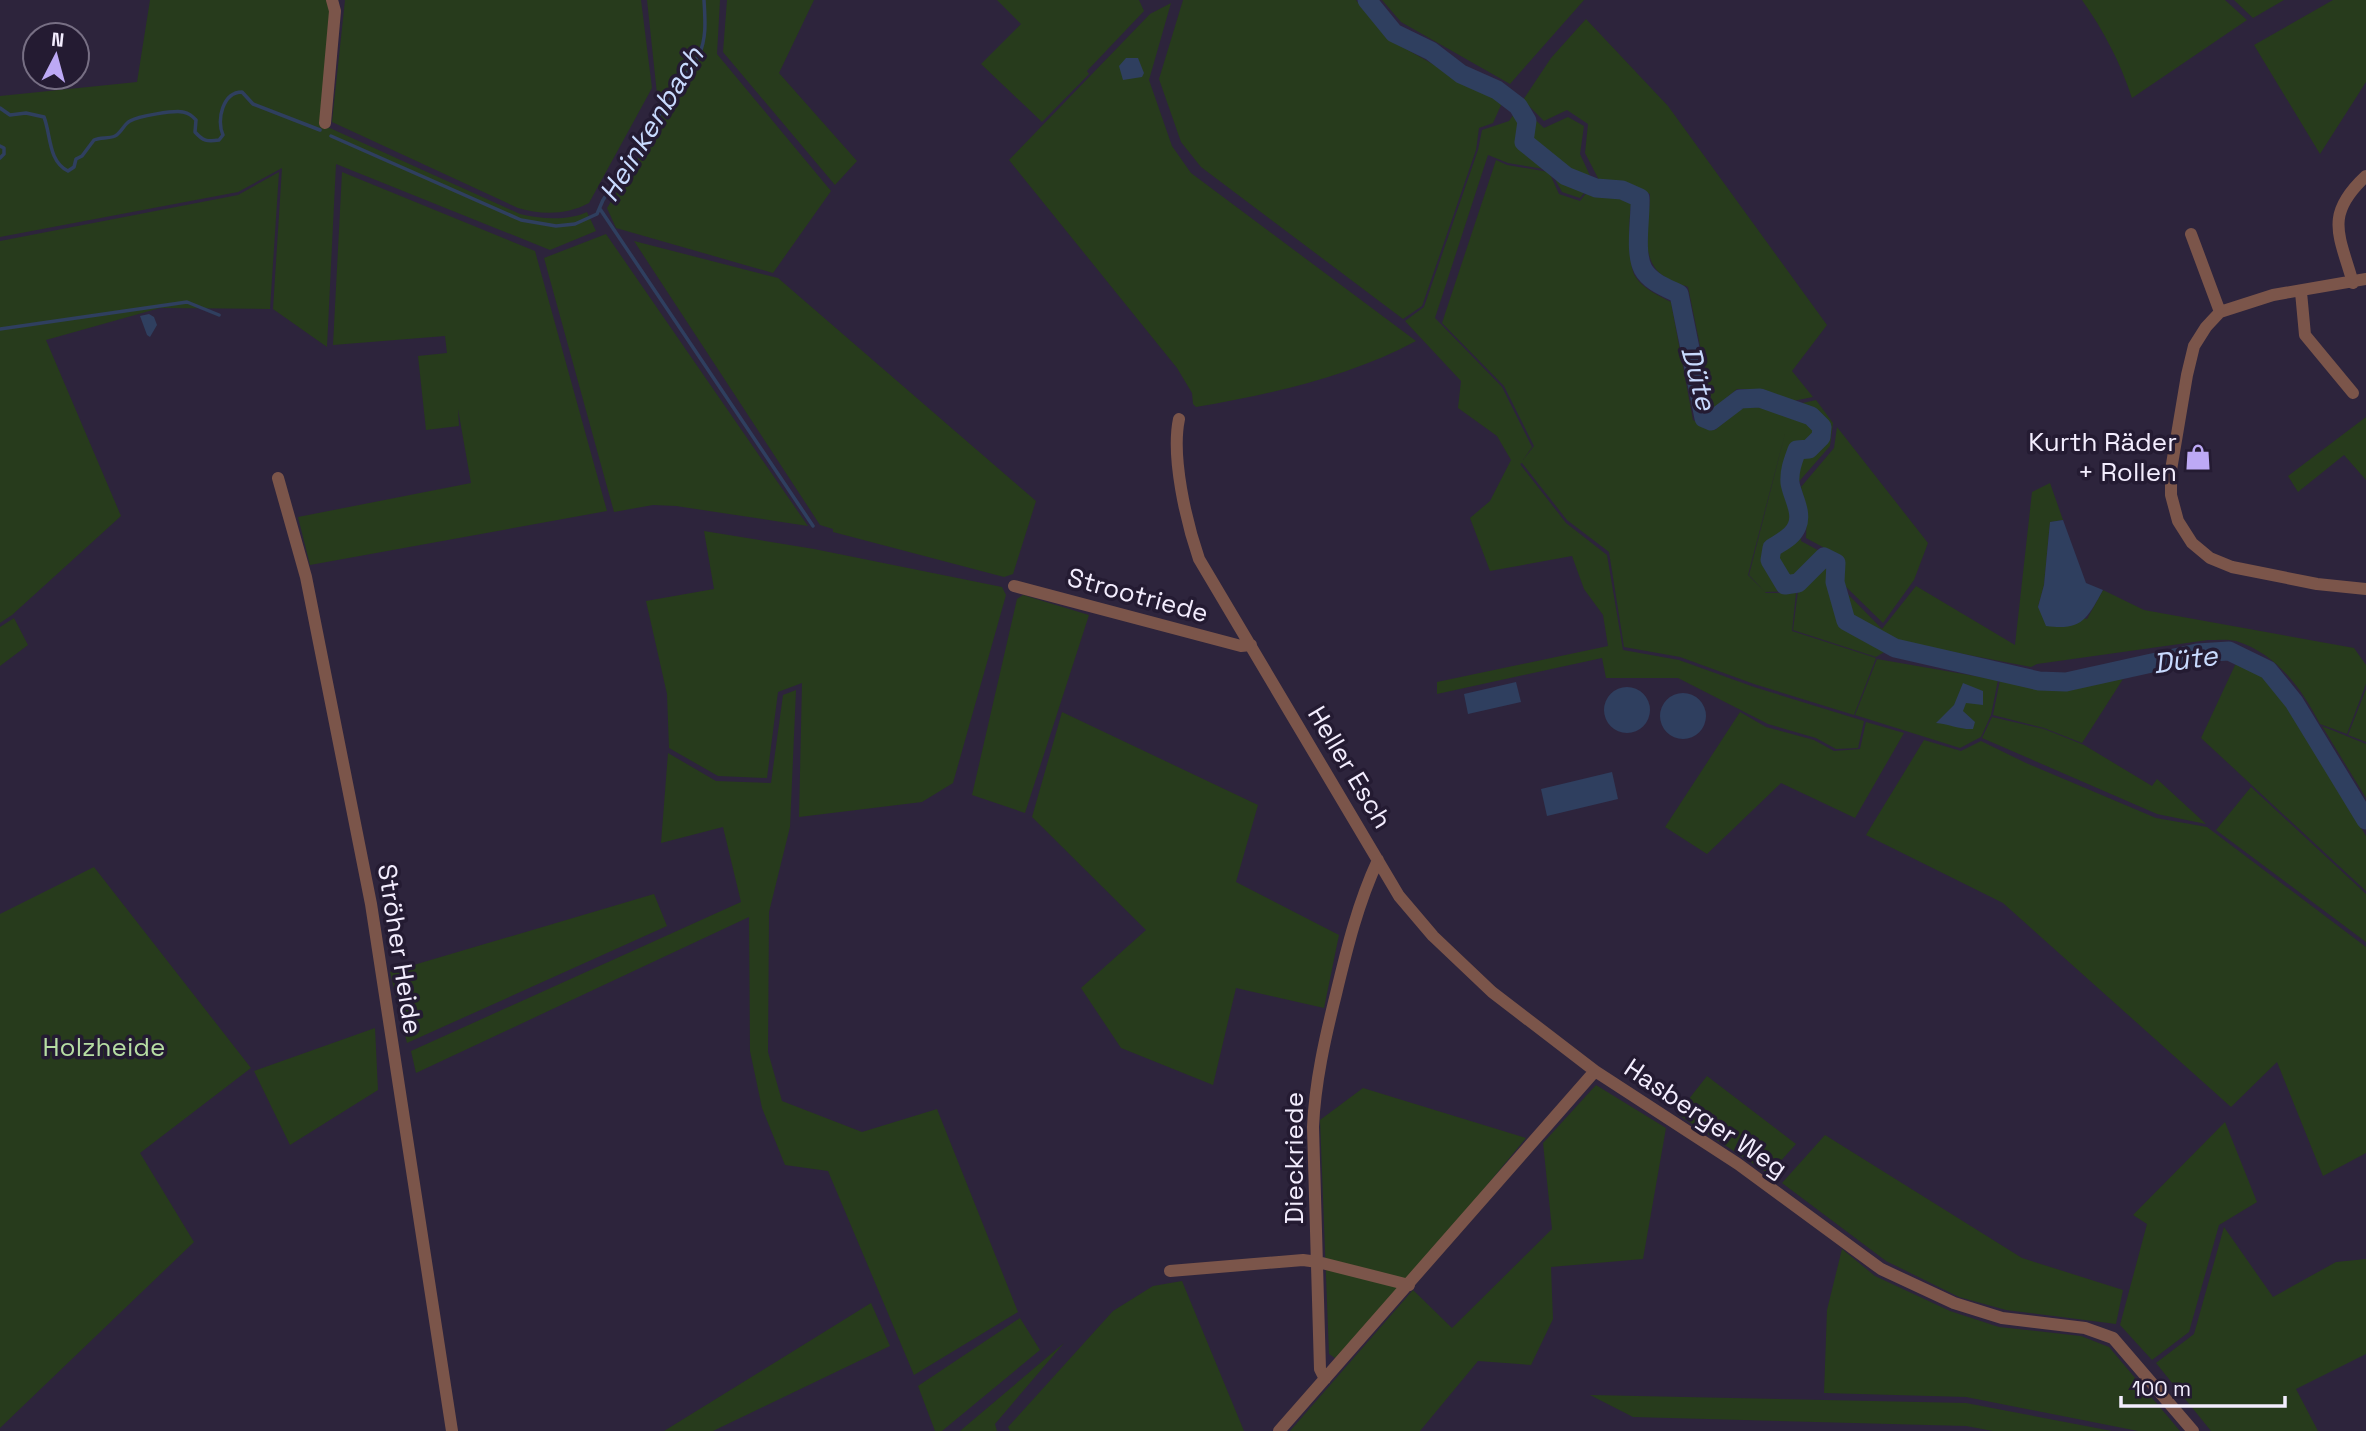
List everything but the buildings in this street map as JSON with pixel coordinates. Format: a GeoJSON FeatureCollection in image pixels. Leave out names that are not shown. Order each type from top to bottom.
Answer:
{"type":"FeatureCollection","features":[{"type":"Feature","properties":{"kind":"street"},"geometry":{"type":"LineString","coordinates":[[325,123],[335,11],[332,0]]}},
{"type":"Feature","properties":{"kind":"street"},"geometry":{"type":"LineString","coordinates":[[2353,283],[2338,232],[2338,219],[2342,202],[2366,176]]}},
{"type":"Feature","properties":{"kind":"street"},"geometry":{"type":"LineString","coordinates":[[2191,234],[2220,312]]}},
{"type":"Feature","properties":{"kind":"street"},"geometry":{"type":"LineString","coordinates":[[2366,279],[2273,295],[2220,312],[2194,346],[2171,470],[2171,495],[2178,522],[2192,543],[2210,558],[2232,567],[2317,584],[2366,589]]}},
{"type":"Feature","properties":{"kind":"street"},"geometry":{"type":"LineString","coordinates":[[2301,292],[2305,335],[2353,393]]}},
{"type":"Feature","properties":{"kind":"street","name":"Heller Esch"},"geometry":{"type":"LineString","coordinates":[[1180,419],[1176,442],[1187,525],[1199,559],[1399,896],[1433,936],[1492,992],[1595,1072]]}},
{"type":"Feature","properties":{"kind":"street","name":"Ströher Heide"},"geometry":{"type":"LineString","coordinates":[[278,478],[306,577],[371,904],[452,1431]]}},
{"type":"Feature","properties":{"kind":"street","name":"Strootriede"},"geometry":{"type":"LineString","coordinates":[[1014,586],[1241,646],[1251,645]]}},
{"type":"Feature","properties":{"kind":"street","name":"Dieckriede"},"geometry":{"type":"LineString","coordinates":[[1325,1379],[1320,1369],[1314,1092],[1346,951],[1363,892],[1378,860]]}},
{"type":"Feature","properties":{"kind":"street","name":"Hasberger Weg"},"geometry":{"type":"LineString","coordinates":[[1279,1431],[1595,1072],[1738,1164],[1881,1269],[1954,1303],[2002,1318],[2085,1328],[2113,1338],[2193,1431]]}},
{"type":"Feature","properties":{"kind":"street"},"geometry":{"type":"LineString","coordinates":[[1170,1271],[1303,1260],[1409,1285]]}},
{"type":"Feature","properties":{"kind":"green space"},"geometry":{"type":"Polygon","coordinates":[[[150,0],[327,0],[331,12],[321,124],[520,214],[554,218],[587,212],[596,231],[550,250],[336,164],[327,347],[273,309],[282,168],[238,192],[0,237],[0,96],[49,91],[91,91],[91,87],[137,82],[150,0]]]}},
{"type":"Feature","properties":{"kind":"green space"},"geometry":{"type":"Polygon","coordinates":[[[345,0],[641,0],[652,88],[589,203],[554,213],[518,208],[332,122],[345,0]]]}},
{"type":"Feature","properties":{"kind":"green space"},"geometry":{"type":"Polygon","coordinates":[[[647,0],[720,0],[717,54],[831,191],[773,273],[616,228],[607,208],[660,122],[647,0]]]}},
{"type":"Feature","properties":{"kind":"green space"},"geometry":{"type":"Polygon","coordinates":[[[727,0],[814,0],[779,73],[857,161],[835,185],[723,52],[727,0]]]}},
{"type":"Feature","properties":{"kind":"green space"},"geometry":{"type":"Polygon","coordinates":[[[997,0],[1139,0],[1144,11],[1087,71],[1089,74],[1042,122],[981,64],[1021,24],[997,0]]]}},
{"type":"Feature","properties":{"kind":"green space"},"geometry":{"type":"Polygon","coordinates":[[[1183,0],[1356,0],[1390,40],[1502,103],[1493,123],[1479,128],[1476,150],[1422,306],[1403,319],[1201,167],[1181,142],[1159,79],[1183,0]]]}},
{"type":"Feature","properties":{"kind":"green space"},"geometry":{"type":"Polygon","coordinates":[[[1382,0],[1584,0],[1510,84],[1401,22],[1382,0]]]}},
{"type":"Feature","properties":{"kind":"green space"},"geometry":{"type":"Polygon","coordinates":[[[2082,0],[2225,0],[2247,20],[2132,98],[2111,47],[2082,0]]]}},
{"type":"Feature","properties":{"kind":"green space"},"geometry":{"type":"Polygon","coordinates":[[[2234,0],[2284,0],[2253,18],[2234,0]]]}},
{"type":"Feature","properties":{"kind":"green space"},"geometry":{"type":"Polygon","coordinates":[[[2333,0],[2366,0],[2366,82],[2320,154],[2254,45],[2333,0]]]}},
{"type":"Feature","properties":{"kind":"green space"},"geometry":{"type":"Polygon","coordinates":[[[1171,3],[1149,80],[1172,146],[1191,173],[1416,341],[1364,365],[1309,383],[1196,407],[1192,393],[1177,368],[1009,160],[1150,14],[1171,3]]]}},
{"type":"Feature","properties":{"kind":"green space"},"geometry":{"type":"Polygon","coordinates":[[[1586,19],[1668,106],[1827,325],[1792,371],[1813,397],[1793,401],[1762,389],[1737,389],[1713,409],[1688,287],[1662,275],[1650,258],[1647,238],[1650,194],[1623,182],[1599,180],[1585,153],[1588,124],[1567,110],[1544,121],[1523,100],[1551,58],[1586,19]]]}},
{"type":"Feature","properties":{"kind":"green space"},"geometry":{"type":"Polygon","coordinates":[[[1520,105],[1544,128],[1568,117],[1584,126],[1580,154],[1593,182],[1580,198],[1562,192],[1550,170],[1508,163],[1488,155],[1435,318],[1502,387],[1532,447],[1523,460],[1534,446],[1504,386],[1442,323],[1496,160],[1507,165],[1549,172],[1559,194],[1580,201],[1587,192],[1619,194],[1631,204],[1629,240],[1632,269],[1642,284],[1671,302],[1693,420],[1715,430],[1750,405],[1790,416],[1794,405],[1816,400],[1833,423],[1830,446],[1796,485],[1803,511],[1801,541],[1838,561],[1837,583],[1882,629],[1916,586],[2015,645],[2032,492],[2050,483],[2063,520],[2050,522],[2044,585],[2038,607],[2087,619],[2103,590],[2144,610],[2354,648],[2366,665],[2366,684],[2347,734],[2320,724],[2296,685],[2276,663],[2251,647],[2233,640],[2208,640],[2031,667],[1901,642],[1876,657],[1793,630],[1798,591],[1765,592],[1796,593],[1792,631],[1876,658],[1854,715],[1754,684],[1680,657],[1624,647],[1609,552],[1567,520],[1522,463],[1520,464],[1566,523],[1607,555],[1623,650],[1679,660],[1754,687],[1864,721],[1858,748],[1836,749],[1816,738],[1768,724],[1678,678],[1606,678],[1602,658],[1437,694],[1437,682],[1608,646],[1603,615],[1584,589],[1572,556],[1490,571],[1470,518],[1490,501],[1511,460],[1497,436],[1458,408],[1461,381],[1405,321],[1424,307],[1478,150],[1482,130],[1509,121],[1520,105]],[[1786,430],[1748,575],[1765,592],[1749,575],[1786,430]]]}},
{"type":"Feature","properties":{"kind":"green space"},"geometry":{"type":"Polygon","coordinates":[[[279,172],[270,309],[160,308],[46,340],[121,516],[0,623],[0,241],[238,195],[279,172]]]}},
{"type":"Feature","properties":{"kind":"green space"},"geometry":{"type":"Polygon","coordinates":[[[342,172],[535,251],[607,511],[310,565],[298,517],[471,483],[458,409],[459,426],[426,430],[418,356],[447,353],[445,336],[333,345],[342,172]]]}},
{"type":"Feature","properties":{"kind":"green space"},"geometry":{"type":"Polygon","coordinates":[[[606,234],[808,526],[676,506],[653,505],[614,512],[544,258],[606,234]]]}},
{"type":"Feature","properties":{"kind":"green space"},"geometry":{"type":"Polygon","coordinates":[[[634,241],[778,278],[1036,501],[1013,574],[1004,577],[833,532],[833,529],[820,525],[634,241]]]}},
{"type":"Feature","properties":{"kind":"green space"},"geometry":{"type":"Polygon","coordinates":[[[2366,417],[2366,480],[2344,455],[2298,492],[2288,476],[2366,417]]]}},
{"type":"Feature","properties":{"kind":"green space"},"geometry":{"type":"Polygon","coordinates":[[[1837,427],[1928,543],[1914,580],[1883,623],[1841,582],[1843,558],[1806,538],[1807,510],[1801,487],[1834,448],[1837,427]]]}},
{"type":"Feature","properties":{"kind":"green space"},"geometry":{"type":"Polygon","coordinates":[[[704,531],[814,549],[1002,587],[1006,595],[953,783],[922,802],[799,817],[802,683],[778,692],[767,778],[718,776],[669,748],[667,694],[646,601],[714,589],[704,531]]]}},
{"type":"Feature","properties":{"kind":"green space"},"geometry":{"type":"Polygon","coordinates":[[[1023,595],[1089,615],[1025,813],[972,795],[1017,599],[1023,595]]]}},
{"type":"Feature","properties":{"kind":"green space"},"geometry":{"type":"Polygon","coordinates":[[[14,618],[28,645],[0,666],[0,627],[14,618]]]}},
{"type":"Feature","properties":{"kind":"green space"},"geometry":{"type":"Polygon","coordinates":[[[1877,659],[1998,680],[1991,715],[1981,737],[1960,748],[1855,715],[1877,659]]]}},
{"type":"Feature","properties":{"kind":"green space"},"geometry":{"type":"Polygon","coordinates":[[[2236,663],[2261,676],[2286,705],[2366,836],[2366,891],[2201,738],[2236,663]]]}},
{"type":"Feature","properties":{"kind":"green space"},"geometry":{"type":"Polygon","coordinates":[[[2123,679],[2082,743],[2044,728],[1993,715],[2000,680],[2039,689],[2067,689],[2123,679]]]}},
{"type":"Feature","properties":{"kind":"green space"},"geometry":{"type":"Polygon","coordinates":[[[2366,689],[2366,742],[2348,735],[2366,689]]]}},
{"type":"Feature","properties":{"kind":"green space"},"geometry":{"type":"Polygon","coordinates":[[[796,690],[790,827],[769,912],[768,1052],[782,1101],[862,1132],[937,1109],[1018,1312],[914,1375],[828,1171],[785,1165],[762,1108],[750,1051],[749,917],[416,1073],[411,1051],[741,902],[723,827],[661,843],[668,753],[716,781],[771,783],[783,695],[796,690]]]}},
{"type":"Feature","properties":{"kind":"green space"},"geometry":{"type":"Polygon","coordinates":[[[1062,712],[1258,805],[1236,882],[1339,935],[1324,1008],[1236,988],[1213,1085],[1121,1048],[1081,988],[1146,930],[1032,817],[1062,712]]]}},
{"type":"Feature","properties":{"kind":"green space"},"geometry":{"type":"Polygon","coordinates":[[[1740,712],[1766,727],[1814,740],[1834,751],[1860,749],[1866,722],[1904,733],[1855,818],[1781,783],[1707,854],[1665,827],[1740,712]]]}},
{"type":"Feature","properties":{"kind":"green space"},"geometry":{"type":"Polygon","coordinates":[[[1992,717],[2044,729],[2084,745],[2152,786],[2157,779],[2206,824],[2157,814],[1982,738],[1992,717]]]}},
{"type":"Feature","properties":{"kind":"green space"},"geometry":{"type":"Polygon","coordinates":[[[2322,726],[2366,744],[2366,798],[2322,726]]]}},
{"type":"Feature","properties":{"kind":"green space"},"geometry":{"type":"Polygon","coordinates":[[[1924,740],[1961,751],[1981,741],[2156,818],[2207,827],[2366,947],[2366,1153],[2323,1176],[2277,1062],[2231,1107],[2003,903],[1866,835],[1924,740]]]}},
{"type":"Feature","properties":{"kind":"green space"},"geometry":{"type":"Polygon","coordinates":[[[2251,787],[2366,894],[2366,942],[2216,830],[2251,787]]]}},
{"type":"Feature","properties":{"kind":"green space","name":"Holzheide"},"geometry":{"type":"Polygon","coordinates":[[[94,867],[251,1068],[140,1153],[194,1242],[0,1428],[0,914],[94,867]]]}},
{"type":"Feature","properties":{"kind":"green space"},"geometry":{"type":"Polygon","coordinates":[[[654,894],[667,926],[407,1043],[390,972],[654,894]]]}},
{"type":"Feature","properties":{"kind":"green space"},"geometry":{"type":"Polygon","coordinates":[[[375,1028],[378,1090],[290,1145],[254,1071],[375,1028]]]}},
{"type":"Feature","properties":{"kind":"green space"},"geometry":{"type":"Polygon","coordinates":[[[1707,1076],[1796,1144],[1769,1174],[1677,1114],[1707,1076]]]}},
{"type":"Feature","properties":{"kind":"green space"},"geometry":{"type":"Polygon","coordinates":[[[1596,1085],[1666,1128],[1643,1259],[1551,1267],[1553,1319],[1531,1365],[1478,1361],[1420,1431],[1290,1431],[1413,1290],[1452,1328],[1552,1229],[1543,1143],[1596,1085]]]}},
{"type":"Feature","properties":{"kind":"green space"},"geometry":{"type":"Polygon","coordinates":[[[1363,1088],[1526,1138],[1341,1362],[1329,1354],[1320,1120],[1363,1088]]]}},
{"type":"Feature","properties":{"kind":"green space"},"geometry":{"type":"Polygon","coordinates":[[[2225,1122],[2257,1202],[2219,1225],[2189,1332],[2152,1360],[2120,1325],[2147,1224],[2133,1215],[2225,1122]]]}},
{"type":"Feature","properties":{"kind":"green space"},"geometry":{"type":"Polygon","coordinates":[[[1825,1135],[2022,1258],[2123,1290],[2116,1324],[2006,1310],[1959,1297],[1886,1261],[1782,1183],[1825,1135]]]}},
{"type":"Feature","properties":{"kind":"green space"},"geometry":{"type":"Polygon","coordinates":[[[2224,1227],[2273,1297],[2336,1262],[2366,1259],[2366,1354],[2296,1389],[2318,1431],[2211,1431],[2156,1363],[2194,1334],[2224,1227]]]}},
{"type":"Feature","properties":{"kind":"green space"},"geometry":{"type":"Polygon","coordinates":[[[1842,1249],[1875,1276],[1950,1311],[1999,1327],[2081,1336],[2109,1347],[2180,1431],[2138,1431],[1966,1397],[1824,1393],[1827,1310],[1842,1249]]]}},
{"type":"Feature","properties":{"kind":"green space"},"geometry":{"type":"Polygon","coordinates":[[[1182,1281],[1244,1431],[1010,1431],[1008,1427],[1113,1311],[1153,1286],[1182,1281]]]}},
{"type":"Feature","properties":{"kind":"green space"},"geometry":{"type":"Polygon","coordinates":[[[871,1303],[890,1346],[713,1431],[664,1431],[871,1303]]]}},
{"type":"Feature","properties":{"kind":"green space"},"geometry":{"type":"Polygon","coordinates":[[[1020,1318],[1040,1350],[942,1431],[935,1431],[918,1386],[1020,1318]]]}},
{"type":"Feature","properties":{"kind":"green space"},"geometry":{"type":"Polygon","coordinates":[[[1064,1343],[995,1424],[997,1431],[960,1431],[1064,1343]]]}},
{"type":"Feature","properties":{"kind":"green space"},"geometry":{"type":"Polygon","coordinates":[[[1590,1395],[1966,1403],[2112,1431],[1993,1431],[1966,1426],[1633,1417],[1590,1395]]]}},
{"type":"Feature","properties":{"kind":"water"},"geometry":{"type":"Polygon","coordinates":[[[1126,58],[1138,58],[1144,73],[1142,77],[1123,80],[1119,66],[1126,58]]]}},
{"type":"Feature","properties":{"kind":"water"},"geometry":{"type":"Polygon","coordinates":[[[149,314],[154,317],[157,325],[150,337],[140,316],[149,314]]]}},
{"type":"Feature","properties":{"kind":"water"},"geometry":{"type":"Polygon","coordinates":[[[2063,520],[2086,583],[2103,590],[2082,621],[2068,627],[2046,626],[2038,607],[2044,585],[2050,522],[2063,520]]]}},
{"type":"Feature","properties":{"kind":"water"},"geometry":{"type":"Polygon","coordinates":[[[1516,682],[1521,702],[1468,714],[1464,694],[1516,682]]]}},
{"type":"Feature","properties":{"kind":"water"},"geometry":{"type":"Polygon","coordinates":[[[1963,683],[1983,691],[1983,705],[1966,703],[1963,711],[1975,722],[1973,729],[1936,723],[1954,705],[1963,683]]]}},
{"type":"Feature","properties":{"kind":"water"},"geometry":{"type":"Polygon","coordinates":[[[1627,687],[1643,694],[1650,710],[1643,726],[1627,733],[1611,726],[1604,710],[1611,694],[1627,687]]]}},
{"type":"Feature","properties":{"kind":"water"},"geometry":{"type":"Polygon","coordinates":[[[1683,693],[1700,699],[1706,716],[1700,733],[1683,739],[1666,733],[1660,716],[1666,699],[1683,693]]]}},
{"type":"Feature","properties":{"kind":"water"},"geometry":{"type":"Polygon","coordinates":[[[1612,772],[1618,799],[1547,816],[1541,789],[1612,772]]]}},
{"type":"Feature","properties":{"kind":"waterway","name":"Heinkenbach"},"geometry":{"type":"LineString","coordinates":[[331,136],[521,220],[556,226],[575,224],[597,214],[603,200],[699,55],[704,35],[704,0]]}},
{"type":"Feature","properties":{"kind":"waterway","name":"Düte"},"geometry":{"type":"LineString","coordinates":[[1367,0],[1394,33],[1431,51],[1461,74],[1497,90],[1518,106],[1527,121],[1524,142],[1566,176],[1596,188],[1622,190],[1640,198],[1640,262],[1650,278],[1679,294],[1704,418],[1711,421],[1740,399],[1760,398],[1811,416],[1822,427],[1821,437],[1809,449],[1797,450],[1792,466],[1790,483],[1798,510],[1797,526],[1790,536],[1772,548],[1770,560],[1785,585],[1798,583],[1824,557],[1836,563],[1835,582],[1846,621],[1895,648],[2039,681],[2066,682],[2197,653],[2229,651],[2268,670],[2294,702],[2366,820]]}},
{"type":"Feature","properties":{"kind":"waterway","name":"Heinkenbach"},"geometry":{"type":"LineString","coordinates":[[0,108],[10,115],[26,113],[44,117],[53,154],[68,171],[94,140],[115,136],[130,121],[148,115],[187,113],[196,120],[195,132],[200,137],[208,141],[219,140],[223,135],[220,122],[223,108],[235,93],[242,92],[253,104],[320,130]]}},
{"type":"Feature","properties":{"kind":"waterway","name":"Heinkenbach"},"geometry":{"type":"LineString","coordinates":[[0,146],[4,148],[4,154],[0,158]]}},
{"type":"Feature","properties":{"kind":"waterway"},"geometry":{"type":"LineString","coordinates":[[600,209],[813,526]]}},
{"type":"Feature","properties":{"kind":"waterway"},"geometry":{"type":"LineString","coordinates":[[0,329],[187,302],[219,315]]}},
{"type":"Feature","properties":{"kind":"place","name":"Kurth Räder + Rollen"},"geometry":{"type":"Point","coordinates":[2198,457]}}]}
